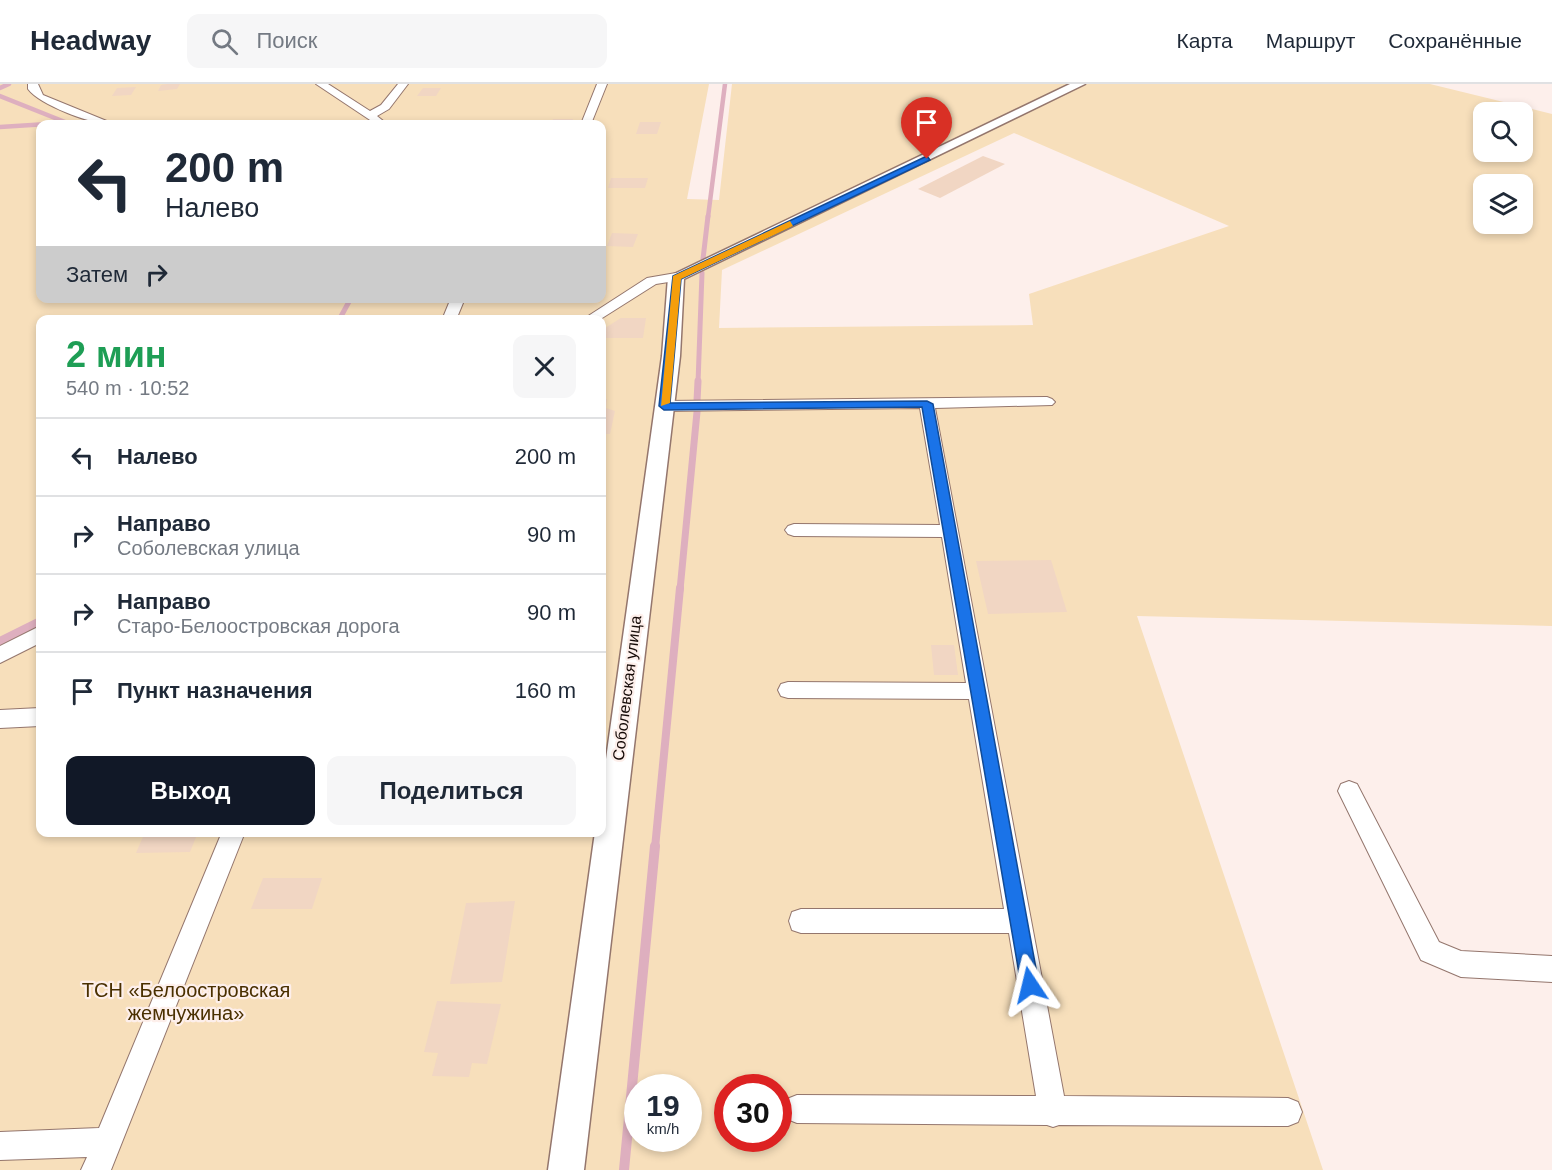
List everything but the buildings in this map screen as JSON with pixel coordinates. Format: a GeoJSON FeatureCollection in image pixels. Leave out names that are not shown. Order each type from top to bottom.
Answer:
{"type":"FeatureCollection","features":[{"type":"Feature","properties":{"kind":"street"},"geometry":{"type":"LineString","coordinates":[[33,84],[33,89],[40,97],[99,120]]}},
{"type":"Feature","properties":{"kind":"street"},"geometry":{"type":"LineString","coordinates":[[321,84],[376,120]]}},
{"type":"Feature","properties":{"kind":"street"},"geometry":{"type":"LineString","coordinates":[[369,116],[385,107],[403,84]]}},
{"type":"Feature","properties":{"kind":"street"},"geometry":{"type":"LineString","coordinates":[[588,120],[602,84]]}},
{"type":"Feature","properties":{"kind":"street"},"geometry":{"type":"LineString","coordinates":[[597,315],[652,281],[676,278],[1079,84]]}},
{"type":"Feature","properties":{"kind":"street","name":"Соболевская улица"},"geometry":{"type":"LineString","coordinates":[[566,1170],[664,406],[676,278]]}},
{"type":"Feature","properties":{"kind":"street"},"geometry":{"type":"LineString","coordinates":[[664,406],[1047,402]]}},
{"type":"Feature","properties":{"kind":"street"},"geometry":{"type":"LineString","coordinates":[[927,404],[1053,1113]]}},
{"type":"Feature","properties":{"kind":"street"},"geometry":{"type":"LineString","coordinates":[[794,530],[950,531]]}},
{"type":"Feature","properties":{"kind":"street"},"geometry":{"type":"LineString","coordinates":[[0,655],[36,636]]}},
{"type":"Feature","properties":{"kind":"street"},"geometry":{"type":"LineString","coordinates":[[788,690],[978,691]]}},
{"type":"Feature","properties":{"kind":"street"},"geometry":{"type":"LineString","coordinates":[[0,718],[36,717]]}},
{"type":"Feature","properties":{"kind":"street"},"geometry":{"type":"LineString","coordinates":[[1349,791],[1430,951],[1461,964],[1552,969]]}},
{"type":"Feature","properties":{"kind":"street"},"geometry":{"type":"LineString","coordinates":[[96,1170],[232,837]]}},
{"type":"Feature","properties":{"kind":"street"},"geometry":{"type":"LineString","coordinates":[[801,921],[1018,921]]}},
{"type":"Feature","properties":{"kind":"street"},"geometry":{"type":"LineString","coordinates":[[797,1109],[1053,1113],[1288,1112]]}},
{"type":"Feature","properties":{"kind":"street"},"geometry":{"type":"LineString","coordinates":[[0,1146],[107,1142]]}},
{"type":"Feature","properties":{"kind":"green space","name":"ТСН «Белоостровская жемчужина»"},"geometry":{"type":"Polygon","coordinates":[[[0,84],[709,84],[687,199],[719,200],[732,84],[1430,84],[1503,102],[1473,102],[1473,162],[1533,162],[1533,109],[1552,114],[1552,626],[1137,616],[1323,1170],[0,1170],[0,84]],[[1014,133],[722,270],[719,328],[1033,325],[1029,294],[1229,226],[1014,133]]]}},
{"type":"Feature","properties":{"kind":"waterway"},"geometry":{"type":"LineString","coordinates":[[0,88],[9,84]]}},
{"type":"Feature","properties":{"kind":"waterway"},"geometry":{"type":"LineString","coordinates":[[708,217],[725,84]]}},
{"type":"Feature","properties":{"kind":"waterway"},"geometry":{"type":"LineString","coordinates":[[0,96],[60,120]]}},
{"type":"Feature","properties":{"kind":"waterway"},"geometry":{"type":"LineString","coordinates":[[0,127],[36,125]]}},
{"type":"Feature","properties":{"kind":"waterway"},"geometry":{"type":"LineString","coordinates":[[703,259],[708,216]]}},
{"type":"Feature","properties":{"kind":"waterway"},"geometry":{"type":"LineString","coordinates":[[698,383],[702,273]]}},
{"type":"Feature","properties":{"kind":"waterway"},"geometry":{"type":"LineString","coordinates":[[342,315],[348,303]]}},
{"type":"Feature","properties":{"kind":"waterway"},"geometry":{"type":"LineString","coordinates":[[697,401],[698,381]]}},
{"type":"Feature","properties":{"kind":"waterway"},"geometry":{"type":"LineString","coordinates":[[680,590],[697,412]]}},
{"type":"Feature","properties":{"kind":"waterway"},"geometry":{"type":"LineString","coordinates":[[655,848],[680,588]]}},
{"type":"Feature","properties":{"kind":"waterway"},"geometry":{"type":"LineString","coordinates":[[0,641],[36,623]]}},
{"type":"Feature","properties":{"kind":"waterway"},"geometry":{"type":"LineString","coordinates":[[624,1170],[655,846]]}},
{"type":"Feature","properties":{"kind":"slow traffic"},"geometry":{"type":"LineString","coordinates":[[665,403],[676,278],[790,224]]}},
{"type":"Feature","properties":{"kind":"route"},"geometry":{"type":"LineString","coordinates":[[927,159],[676,278],[664,406],[927,404],[1030,985]]}}]}
